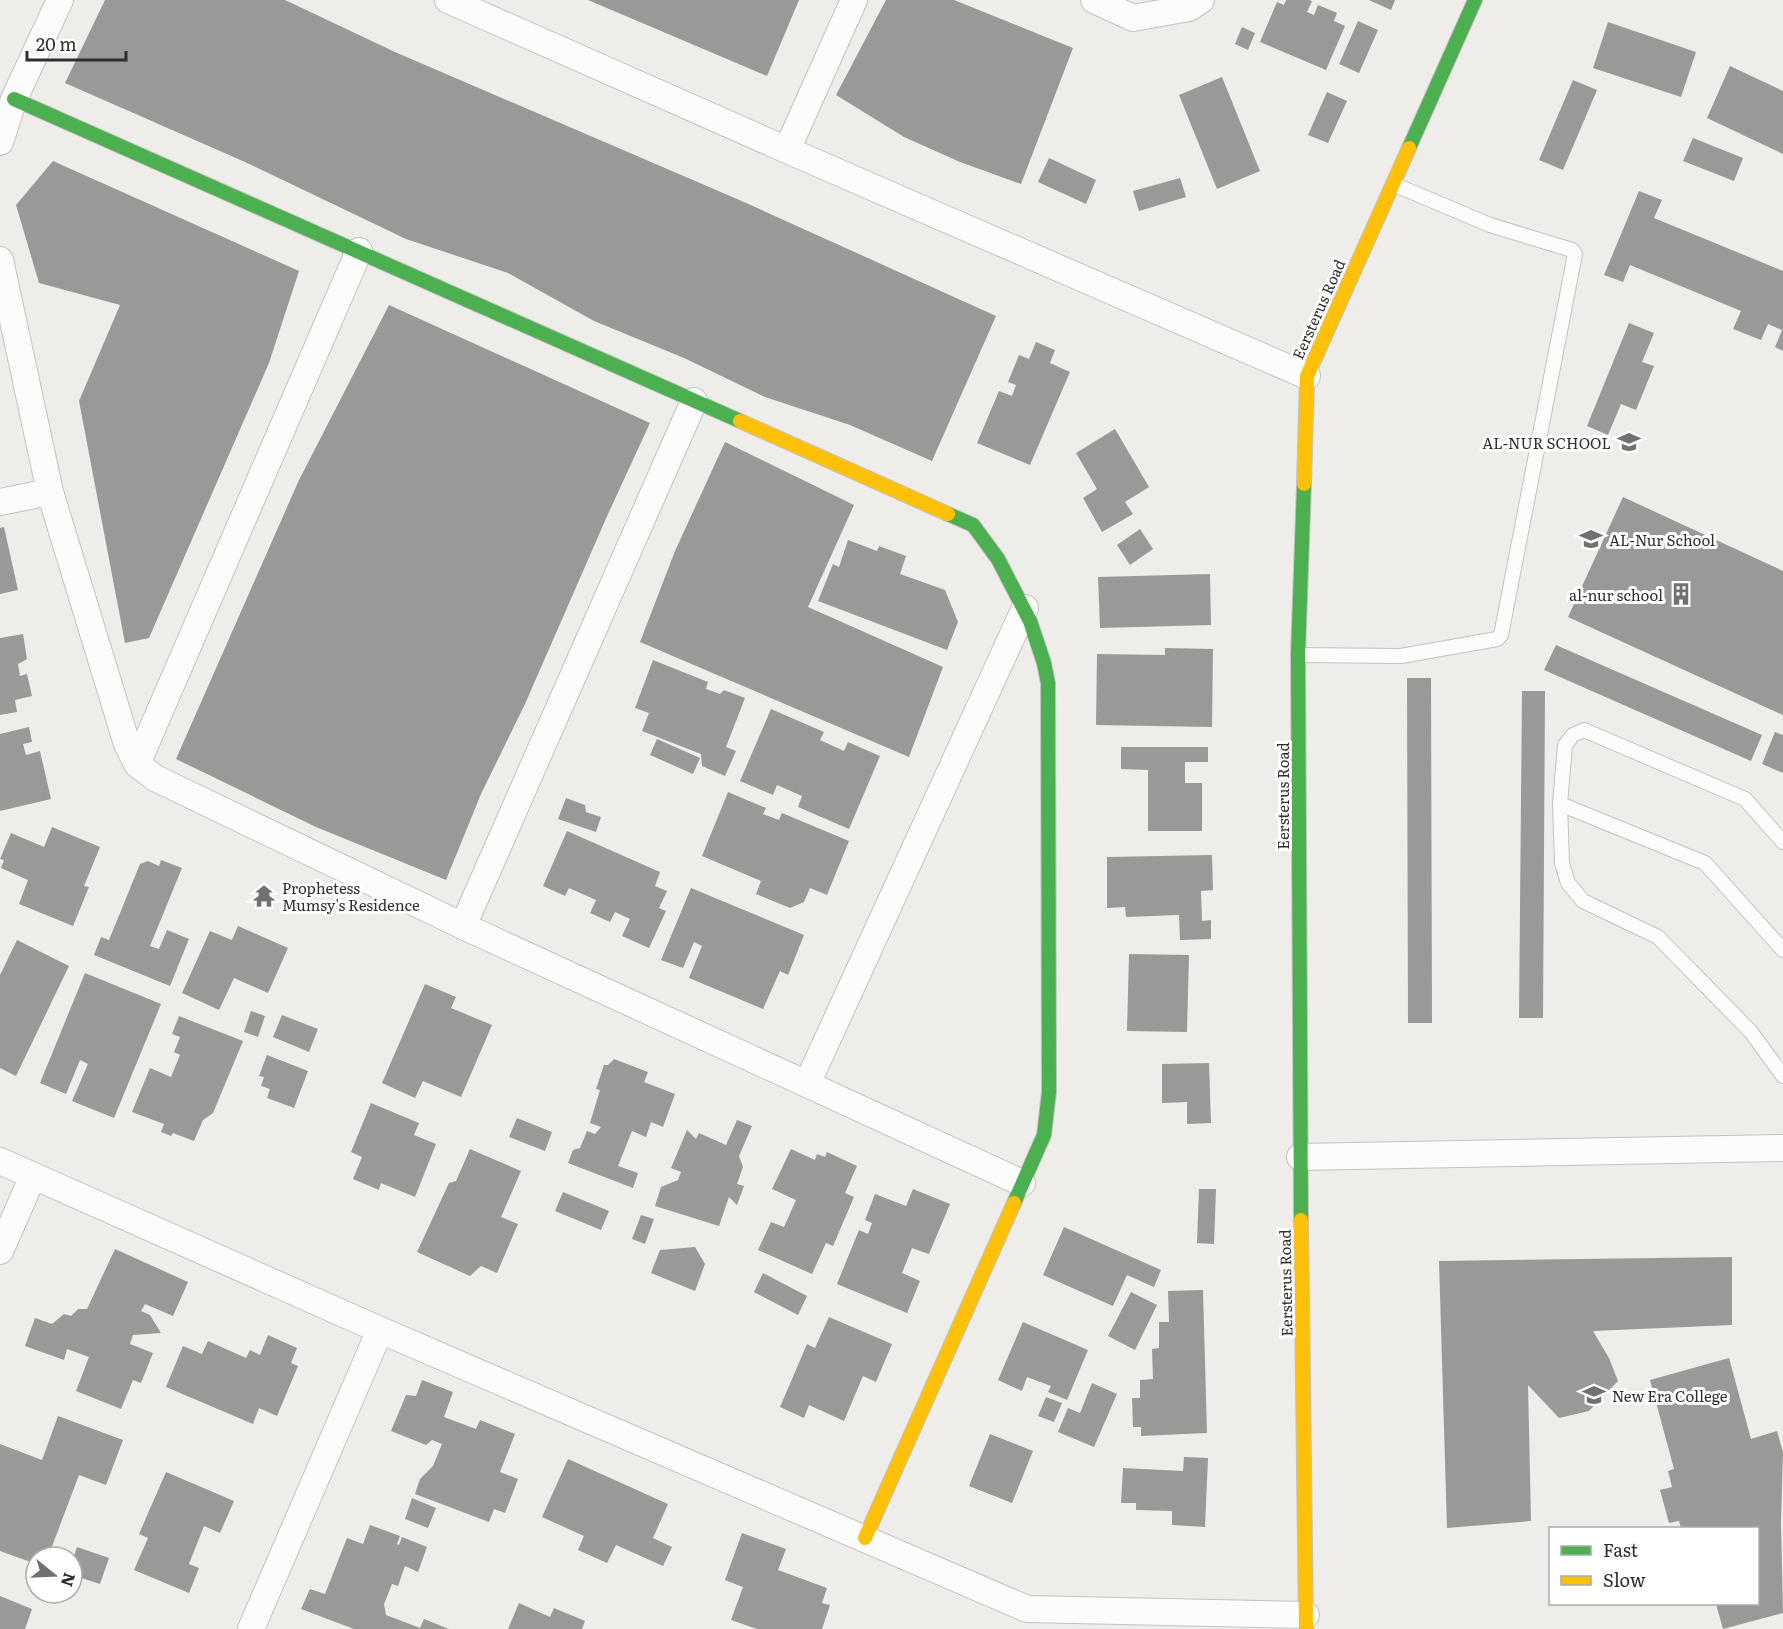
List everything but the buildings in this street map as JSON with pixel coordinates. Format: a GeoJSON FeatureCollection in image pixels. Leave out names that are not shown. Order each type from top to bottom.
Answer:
{"type":"FeatureCollection","features":[{"type":"Feature","properties":{"kind":"street"},"geometry":{"type":"LineString","coordinates":[[0,142],[14,99],[60,0]]}},
{"type":"Feature","properties":{"kind":"street"},"geometry":{"type":"LineString","coordinates":[[448,0],[483,7],[787,150],[1307,376]]}},
{"type":"Feature","properties":{"kind":"street"},"geometry":{"type":"LineString","coordinates":[[787,150],[854,0]]}},
{"type":"Feature","properties":{"kind":"street"},"geometry":{"type":"LineString","coordinates":[[1094,0],[1133,18],[1189,8],[1201,0]]}},
{"type":"Feature","properties":{"kind":"street","name":"Eersterus Road"},"geometry":{"type":"LineString","coordinates":[[1306,1622],[1300,1157],[1298,656],[1307,376],[1475,0]]}},
{"type":"Feature","properties":{"kind":"street"},"geometry":{"type":"LineString","coordinates":[[14,99],[973,525],[986,539],[1025,608],[1044,660],[1048,683],[1049,1092],[1044,1135],[865,1538]]}},
{"type":"Feature","properties":{"kind":"street"},"geometry":{"type":"LineString","coordinates":[[137,764],[359,251]]}},
{"type":"Feature","properties":{"kind":"street"},"geometry":{"type":"LineString","coordinates":[[0,260],[50,492],[127,744],[137,764],[155,778],[463,926],[1022,1183]]}},
{"type":"Feature","properties":{"kind":"street"},"geometry":{"type":"LineString","coordinates":[[463,926],[694,402]]}},
{"type":"Feature","properties":{"kind":"street"},"geometry":{"type":"LineString","coordinates":[[0,502],[50,492]]}},
{"type":"Feature","properties":{"kind":"street"},"geometry":{"type":"LineString","coordinates":[[807,1084],[1025,608]]}},
{"type":"Feature","properties":{"kind":"street"},"geometry":{"type":"LineString","coordinates":[[1300,1157],[1783,1148]]}},
{"type":"Feature","properties":{"kind":"street"},"geometry":{"type":"LineString","coordinates":[[0,1161],[380,1330],[865,1538],[1027,1619],[1306,1622]]}},
{"type":"Feature","properties":{"kind":"street"},"geometry":{"type":"LineString","coordinates":[[0,1251],[33,1176]]}},
{"type":"Feature","properties":{"kind":"street"},"geometry":{"type":"LineString","coordinates":[[251,1629],[380,1330]]}},
{"type":"Feature","properties":{"kind":"lane"},"geometry":{"type":"LineString","coordinates":[[1298,656],[1401,656],[1497,639],[1501,635],[1575,255],[1572,250],[1491,225],[1393,184]]}},
{"type":"Feature","properties":{"kind":"lane"},"geometry":{"type":"LineString","coordinates":[[1781,1066],[1658,937],[1583,901],[1568,883],[1562,863],[1560,804],[1565,745],[1573,735],[1584,730],[1745,799],[1783,842]]}},
{"type":"Feature","properties":{"kind":"lane"},"geometry":{"type":"LineString","coordinates":[[1560,804],[1705,863],[1783,950]]}},
{"type":"Feature","properties":{"kind":"traffic: fast"},"geometry":{"type":"LineString","coordinates":[[1409,148],[1475,0]]}},
{"type":"Feature","properties":{"kind":"traffic: fast"},"geometry":{"type":"LineString","coordinates":[[14,99],[740,421]]}},
{"type":"Feature","properties":{"kind":"traffic: fast"},"geometry":{"type":"LineString","coordinates":[[1301,1220],[1298,655],[1304,484]]}},
{"type":"Feature","properties":{"kind":"traffic: fast"},"geometry":{"type":"LineString","coordinates":[[948,514],[973,525],[998,559],[1030,621],[1048,683],[1049,1092],[1044,1135],[1014,1203]]}},
{"type":"Feature","properties":{"kind":"traffic: slow"},"geometry":{"type":"LineString","coordinates":[[1304,484],[1307,376],[1409,148]]}},
{"type":"Feature","properties":{"kind":"traffic: slow"},"geometry":{"type":"LineString","coordinates":[[740,421],[948,514]]}},
{"type":"Feature","properties":{"kind":"traffic: slow"},"geometry":{"type":"LineString","coordinates":[[865,1538],[1014,1203]]}},
{"type":"Feature","properties":{"kind":"traffic: slow"},"geometry":{"type":"LineString","coordinates":[[1301,1220],[1306,1629]]}},
{"type":"Feature","properties":{"kind":"place","name":"AL-NUR SCHOOL"},"geometry":{"type":"Point","coordinates":[1629,442]}},
{"type":"Feature","properties":{"kind":"place","name":"AL-Nur School"},"geometry":{"type":"Point","coordinates":[1591,539]}},
{"type":"Feature","properties":{"kind":"place","name":"al-nur school"},"geometry":{"type":"Point","coordinates":[1681,594]}},
{"type":"Feature","properties":{"kind":"place","name":"Prophetess Mumsy's Residence"},"geometry":{"type":"Point","coordinates":[264,896]}},
{"type":"Feature","properties":{"kind":"place","name":"New Era College"},"geometry":{"type":"Point","coordinates":[1594,1395]}}]}
